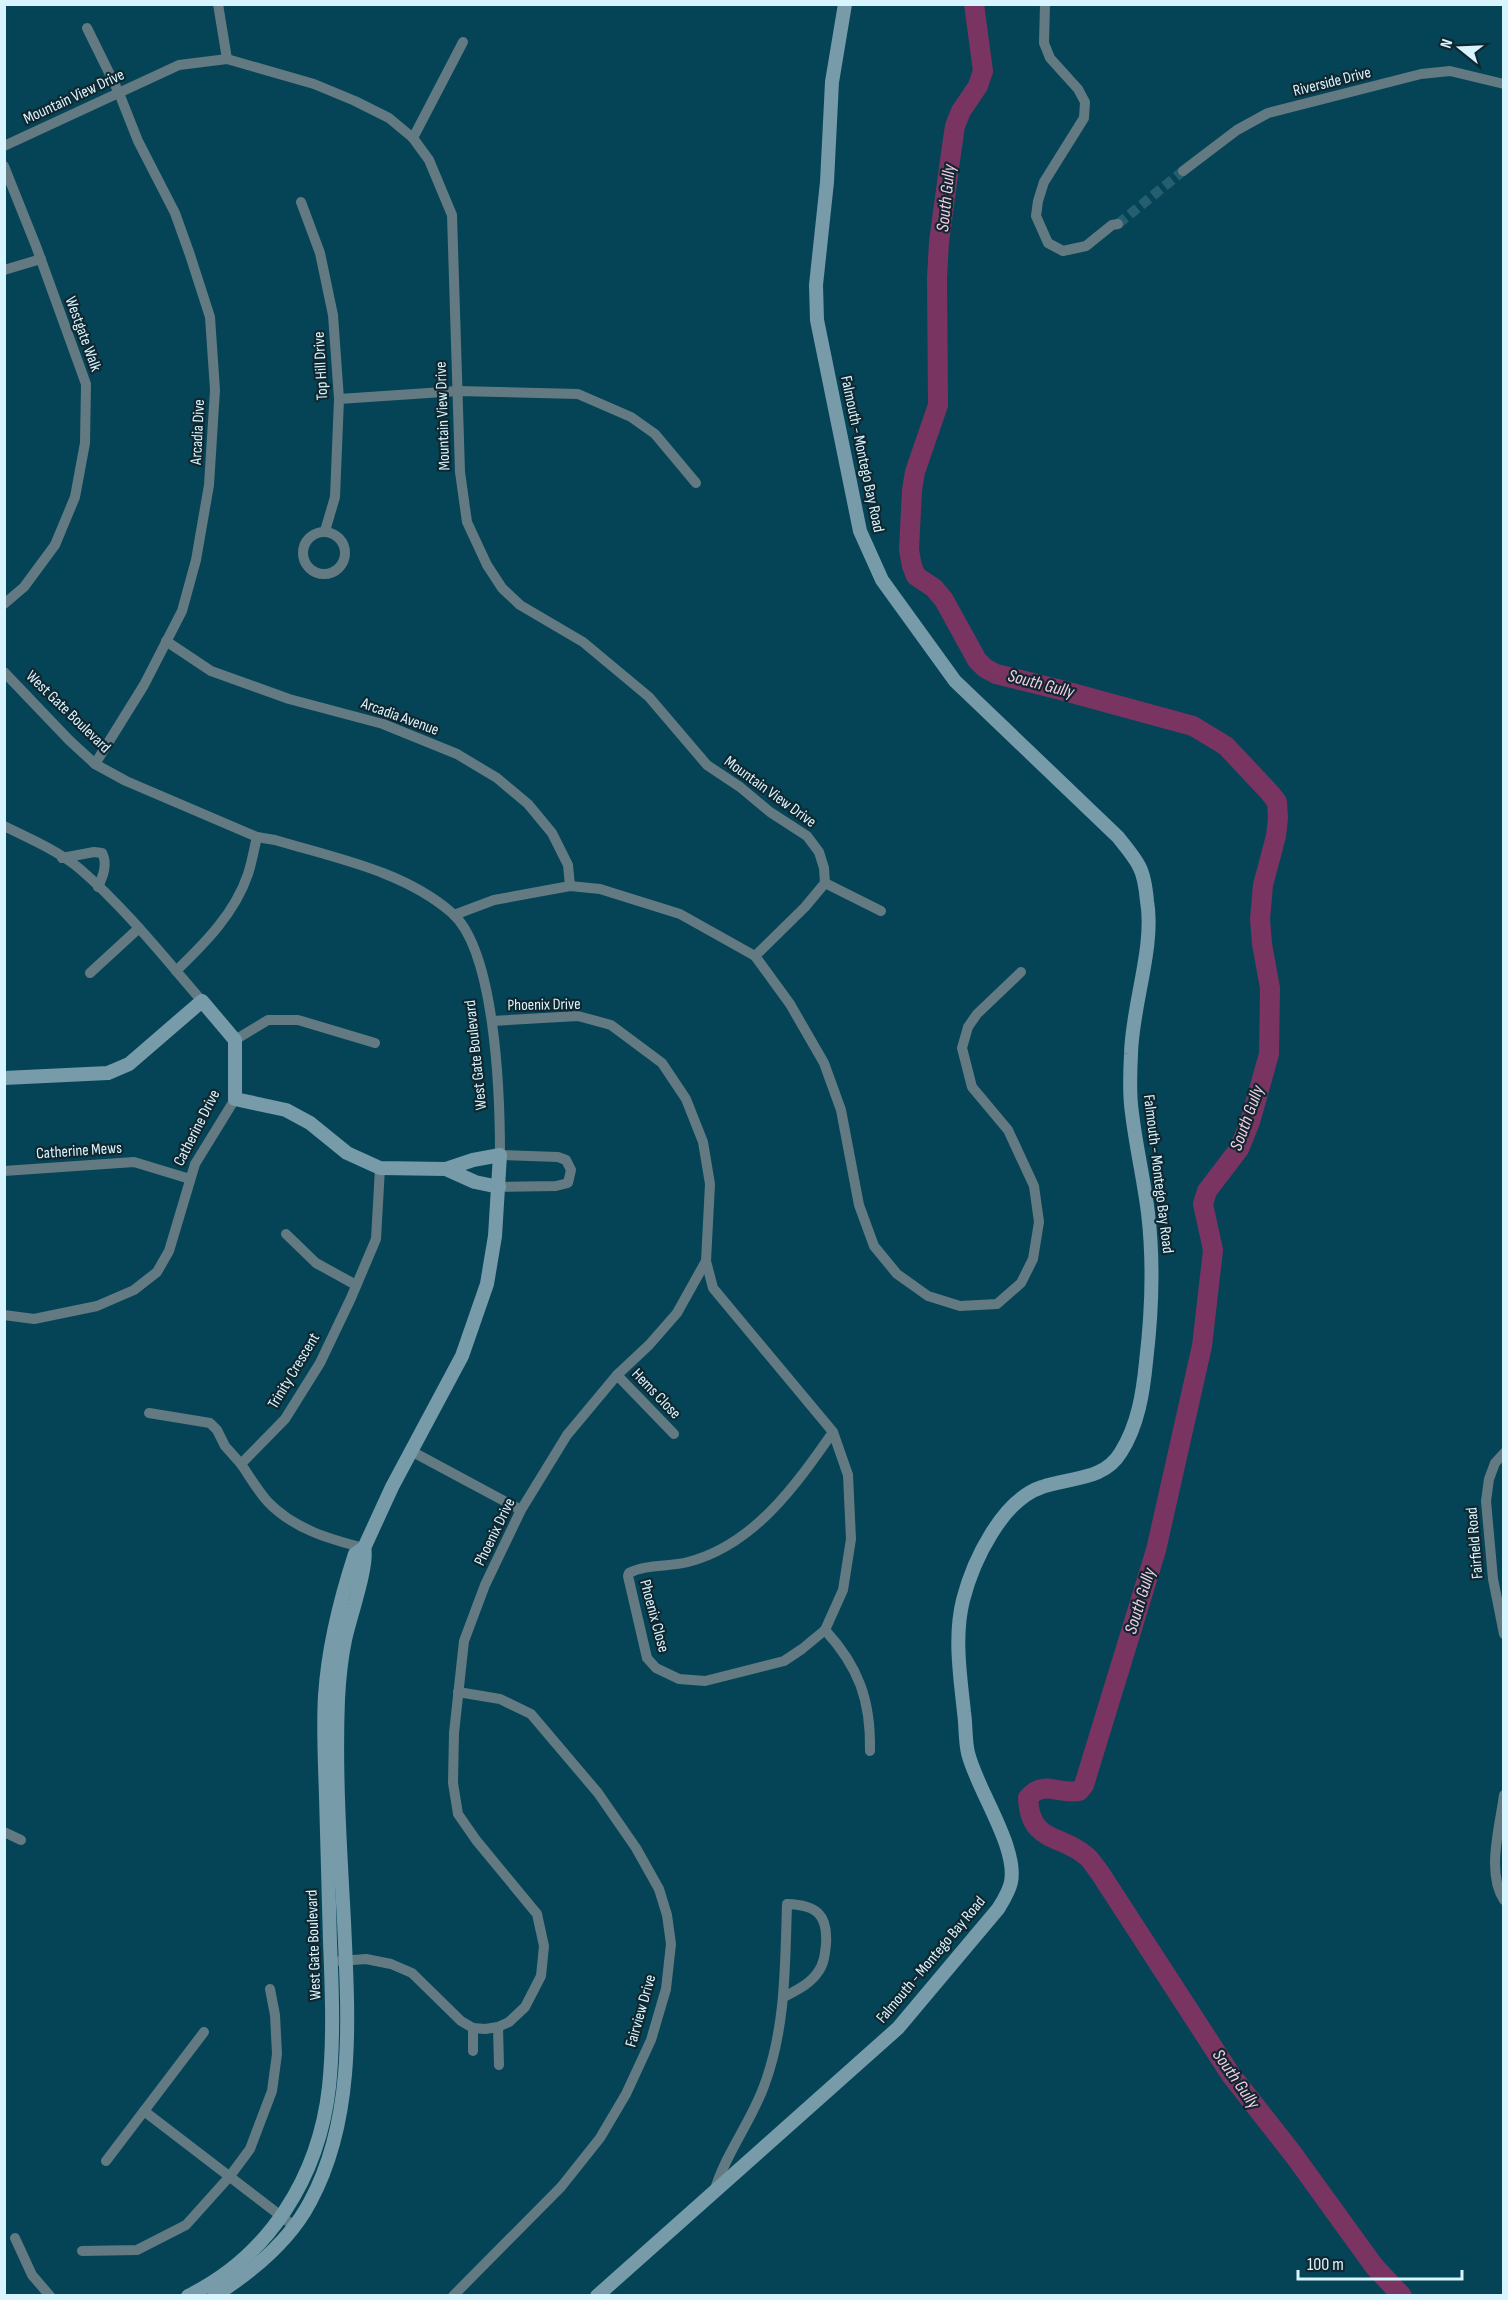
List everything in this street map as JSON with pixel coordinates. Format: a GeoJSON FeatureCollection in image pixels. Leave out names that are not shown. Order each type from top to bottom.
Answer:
{"type":"FeatureCollection","features":[{"type":"Feature","properties":{"kind":"street"},"geometry":{"type":"LineString","coordinates":[[218,4],[227,59]]}},
{"type":"Feature","properties":{"kind":"street","name":"Falmouth - Montego Bay Road"},"geometry":{"type":"LineString","coordinates":[[597,2295],[898,2028],[998,1909],[1006,1896],[1011,1882],[1009,1852],[978,1783],[968,1753],[959,1670],[959,1627],[964,1598],[976,1562],[1008,1509],[1024,1495],[1042,1487],[1094,1476],[1110,1466],[1121,1454],[1137,1418],[1144,1386],[1153,1265],[1148,1212],[1131,1111],[1133,1022],[1147,943],[1148,904],[1140,867],[1118,837],[955,681],[882,580],[860,531],[816,309],[832,82],[845,4]]}},
{"type":"Feature","properties":{"kind":"street"},"geometry":{"type":"LineString","coordinates":[[1045,4],[1044,43],[1050,58],[1078,89],[1085,102],[1084,118],[1044,182],[1036,216],[1048,243],[1063,251],[1086,246],[1112,225],[1118,224]]}},
{"type":"Feature","properties":{"kind":"street","name":"Arcadia Dive"},"geometry":{"type":"LineString","coordinates":[[87,28],[119,93],[138,141],[175,213],[210,317],[215,390],[209,485],[196,560],[182,611],[144,685],[95,764]]}},
{"type":"Feature","properties":{"kind":"street"},"geometry":{"type":"LineString","coordinates":[[414,138],[463,42]]}},
{"type":"Feature","properties":{"kind":"street","name":"Mountain View Drive"},"geometry":{"type":"LineString","coordinates":[[4,146],[179,65],[227,59],[314,84],[355,101],[389,118],[414,138],[429,160],[452,215],[460,472],[467,522],[487,565],[502,588],[520,605],[559,626],[606,659],[649,697],[707,765],[740,787],[770,812],[807,836],[819,852],[824,868],[825,883]]}},
{"type":"Feature","properties":{"kind":"street","name":"Riverside Drive"},"geometry":{"type":"LineString","coordinates":[[1183,171],[1237,130],[1268,113],[1421,74],[1450,71],[1503,84]]}},
{"type":"Feature","properties":{"kind":"street","name":"Westgate Walk"},"geometry":{"type":"LineString","coordinates":[[4,166],[41,259],[86,384],[85,443],[75,496],[55,545],[24,587],[4,604]]}},
{"type":"Feature","properties":{"kind":"street","name":"Top Hill Drive"},"geometry":{"type":"LineString","coordinates":[[301,202],[320,253],[333,315],[339,399],[335,497],[325,531]]}},
{"type":"Feature","properties":{"kind":"street"},"geometry":{"type":"LineString","coordinates":[[4,270],[41,259]]}},
{"type":"Feature","properties":{"kind":"street"},"geometry":{"type":"LineString","coordinates":[[339,399],[458,391],[578,394],[631,417],[655,434],[696,483]]}},
{"type":"Feature","properties":{"kind":"street"},"geometry":{"type":"LineString","coordinates":[[325,531],[332,533],[342,541],[346,554],[344,561],[335,572],[322,574],[315,572],[305,562],[303,548],[311,536],[325,531]]}},
{"type":"Feature","properties":{"kind":"street","name":"Arcadia Avenue"},"geometry":{"type":"LineString","coordinates":[[166,641],[211,672],[289,699],[383,724],[457,754],[497,778],[528,804],[552,833],[567,865],[570,886]]}},
{"type":"Feature","properties":{"kind":"street","name":"West Gate Boulevard"},"geometry":{"type":"LineString","coordinates":[[4,672],[95,764],[126,781],[257,837],[275,840],[397,879],[430,896],[454,915],[463,927],[480,962],[492,1021],[500,1122],[500,1155],[495,1236],[487,1284],[462,1356],[411,1451],[364,1548],[365,1563],[345,1642],[338,1699],[346,2040],[343,2090],[337,2126],[319,2183],[309,2204],[294,2226],[257,2265],[214,2295]]}},
{"type":"Feature","properties":{"kind":"street"},"geometry":{"type":"LineString","coordinates":[[4,826],[79,868],[139,928],[235,1040],[268,1020],[298,1020],[375,1043]]}},
{"type":"Feature","properties":{"kind":"street"},"geometry":{"type":"LineString","coordinates":[[176,970],[202,945],[230,912],[248,875],[257,837]]}},
{"type":"Feature","properties":{"kind":"street"},"geometry":{"type":"LineString","coordinates":[[62,858],[94,852],[102,853],[105,864],[98,887]]}},
{"type":"Feature","properties":{"kind":"street"},"geometry":{"type":"LineString","coordinates":[[755,956],[805,907],[825,883],[881,911]]}},
{"type":"Feature","properties":{"kind":"street"},"geometry":{"type":"LineString","coordinates":[[454,915],[494,900],[570,886],[600,889],[680,914],[755,956],[790,1004],[824,1063],[841,1110],[859,1205],[874,1246],[897,1274],[928,1296],[960,1306],[997,1304],[1021,1283],[1033,1259],[1039,1222],[1034,1186],[1008,1130],[972,1087],[962,1048],[968,1028],[977,1014],[1021,972]]}},
{"type":"Feature","properties":{"kind":"street"},"geometry":{"type":"LineString","coordinates":[[90,973],[139,928]]}},
{"type":"Feature","properties":{"kind":"street"},"geometry":{"type":"LineString","coordinates":[[4,1078],[108,1073],[129,1064],[202,1001]]}},
{"type":"Feature","properties":{"kind":"street","name":"Phoenix Drive"},"geometry":{"type":"LineString","coordinates":[[492,1021],[578,1016],[611,1025],[662,1063],[686,1099],[703,1142],[710,1184],[706,1261],[677,1312],[649,1345],[617,1375],[567,1435],[521,1510],[474,1613],[464,1641],[458,1692],[453,1783],[458,1814],[476,1840],[537,1914],[544,1946],[541,1976],[525,2007],[509,2022],[498,2027]]}},
{"type":"Feature","properties":{"kind":"street","name":"Catherine Drive"},"geometry":{"type":"LineString","coordinates":[[4,1315],[34,1319],[97,1306],[134,1290],[157,1272],[169,1251],[195,1164],[235,1099],[235,1040]]}},
{"type":"Feature","properties":{"kind":"street"},"geometry":{"type":"LineString","coordinates":[[235,1099],[286,1110],[310,1123],[347,1153],[380,1168],[446,1168],[500,1155],[558,1157],[570,1164],[571,1177],[568,1184],[556,1186],[499,1187],[475,1182],[446,1168]]}},
{"type":"Feature","properties":{"kind":"street","name":"Catherine Mews"},"geometry":{"type":"LineString","coordinates":[[4,1171],[134,1162],[190,1179]]}},
{"type":"Feature","properties":{"kind":"street","name":"Trinity Crescent"},"geometry":{"type":"LineString","coordinates":[[241,1464],[285,1419],[320,1363],[376,1239],[380,1168]]}},
{"type":"Feature","properties":{"kind":"street"},"geometry":{"type":"LineString","coordinates":[[286,1234],[316,1263],[356,1285]]}},
{"type":"Feature","properties":{"kind":"street","name":"Phoenix Close"},"geometry":{"type":"LineString","coordinates":[[706,1261],[713,1288],[833,1432],[848,1475],[851,1539],[843,1590],[825,1630],[784,1661],[705,1681],[679,1679],[656,1668],[647,1658],[628,1576],[632,1571],[688,1562],[721,1549],[743,1536],[783,1498],[833,1432]]}},
{"type":"Feature","properties":{"kind":"street","name":"Hems Close"},"geometry":{"type":"LineString","coordinates":[[617,1375],[674,1434]]}},
{"type":"Feature","properties":{"kind":"street"},"geometry":{"type":"LineString","coordinates":[[149,1413],[210,1423],[268,1502],[286,1518],[321,1536],[364,1548]]}},
{"type":"Feature","properties":{"kind":"street"},"geometry":{"type":"LineString","coordinates":[[411,1451],[521,1510]]}},
{"type":"Feature","properties":{"kind":"street","name":"Fairfield Road"},"geometry":{"type":"LineString","coordinates":[[1503,1453],[1495,1463],[1489,1479],[1486,1501],[1493,1579],[1503,1634]]}},
{"type":"Feature","properties":{"kind":"street","name":"West Gate Boulevard"},"geometry":{"type":"LineString","coordinates":[[188,2295],[226,2272],[268,2235],[305,2175],[323,2121],[329,2088],[332,2039],[325,1698],[332,1639],[355,1554],[364,1548]]}},
{"type":"Feature","properties":{"kind":"street"},"geometry":{"type":"LineString","coordinates":[[825,1630],[842,1648],[856,1671],[866,1699],[871,1728],[870,1751]]}},
{"type":"Feature","properties":{"kind":"street","name":"Fairview Drive"},"geometry":{"type":"LineString","coordinates":[[453,2295],[561,2187],[600,2138],[626,2094],[651,2040],[666,1989],[671,1944],[667,1915],[658,1889],[636,1848],[598,1792],[531,1714],[500,1700],[458,1692]]}},
{"type":"Feature","properties":{"kind":"street"},"geometry":{"type":"LineString","coordinates":[[1503,1794],[1494,1864],[1497,1887],[1503,1900]]}},
{"type":"Feature","properties":{"kind":"street"},"geometry":{"type":"LineString","coordinates":[[4,1832],[21,1840]]}},
{"type":"Feature","properties":{"kind":"street"},"geometry":{"type":"LineString","coordinates":[[715,2190],[721,2169],[764,2086],[777,2042],[784,1997],[787,1904],[804,1905],[815,1910],[824,1919],[825,1956],[819,1971],[809,1983],[784,1997]]}},
{"type":"Feature","properties":{"kind":"street"},"geometry":{"type":"LineString","coordinates":[[331,1962],[366,1959],[391,1964],[412,1973],[461,2021],[473,2028],[498,2027],[499,2065]]}},
{"type":"Feature","properties":{"kind":"street"},"geometry":{"type":"LineString","coordinates":[[82,2251],[137,2250],[186,2225],[230,2176],[250,2149],[272,2091],[277,2054],[275,2015],[270,1989]]}},
{"type":"Feature","properties":{"kind":"street"},"geometry":{"type":"LineString","coordinates":[[473,2028],[473,2051]]}},
{"type":"Feature","properties":{"kind":"street"},"geometry":{"type":"LineString","coordinates":[[106,2161],[204,2032]]}},
{"type":"Feature","properties":{"kind":"street"},"geometry":{"type":"LineString","coordinates":[[144,2111],[294,2226]]}},
{"type":"Feature","properties":{"kind":"street"},"geometry":{"type":"LineString","coordinates":[[15,2238],[32,2275],[50,2295]]}},
{"type":"Feature","properties":{"kind":"waterway","name":"South Gully"},"geometry":{"type":"LineString","coordinates":[[974,4],[983,71],[978,86],[961,111],[955,126],[951,153],[939,242],[937,278],[938,405],[915,472],[912,490],[909,550],[912,566],[916,576],[934,588],[944,600],[977,660],[985,668],[996,674],[1193,726],[1226,746],[1270,793],[1277,802],[1278,818],[1276,836],[1263,885],[1260,919],[1270,988],[1269,1054],[1250,1122],[1239,1149],[1207,1191],[1203,1204],[1213,1250],[1202,1346],[1156,1550],[1084,1785],[1079,1791],[1072,1792],[1039,1789],[1028,1798],[1030,1813],[1040,1830],[1075,1848],[1091,1861],[1231,2075],[1293,2154],[1374,2266],[1402,2296]]}},
{"type":"Feature","properties":{"kind":"tunnel"},"geometry":{"type":"LineString","coordinates":[[1118,224],[1183,171]]}}]}
